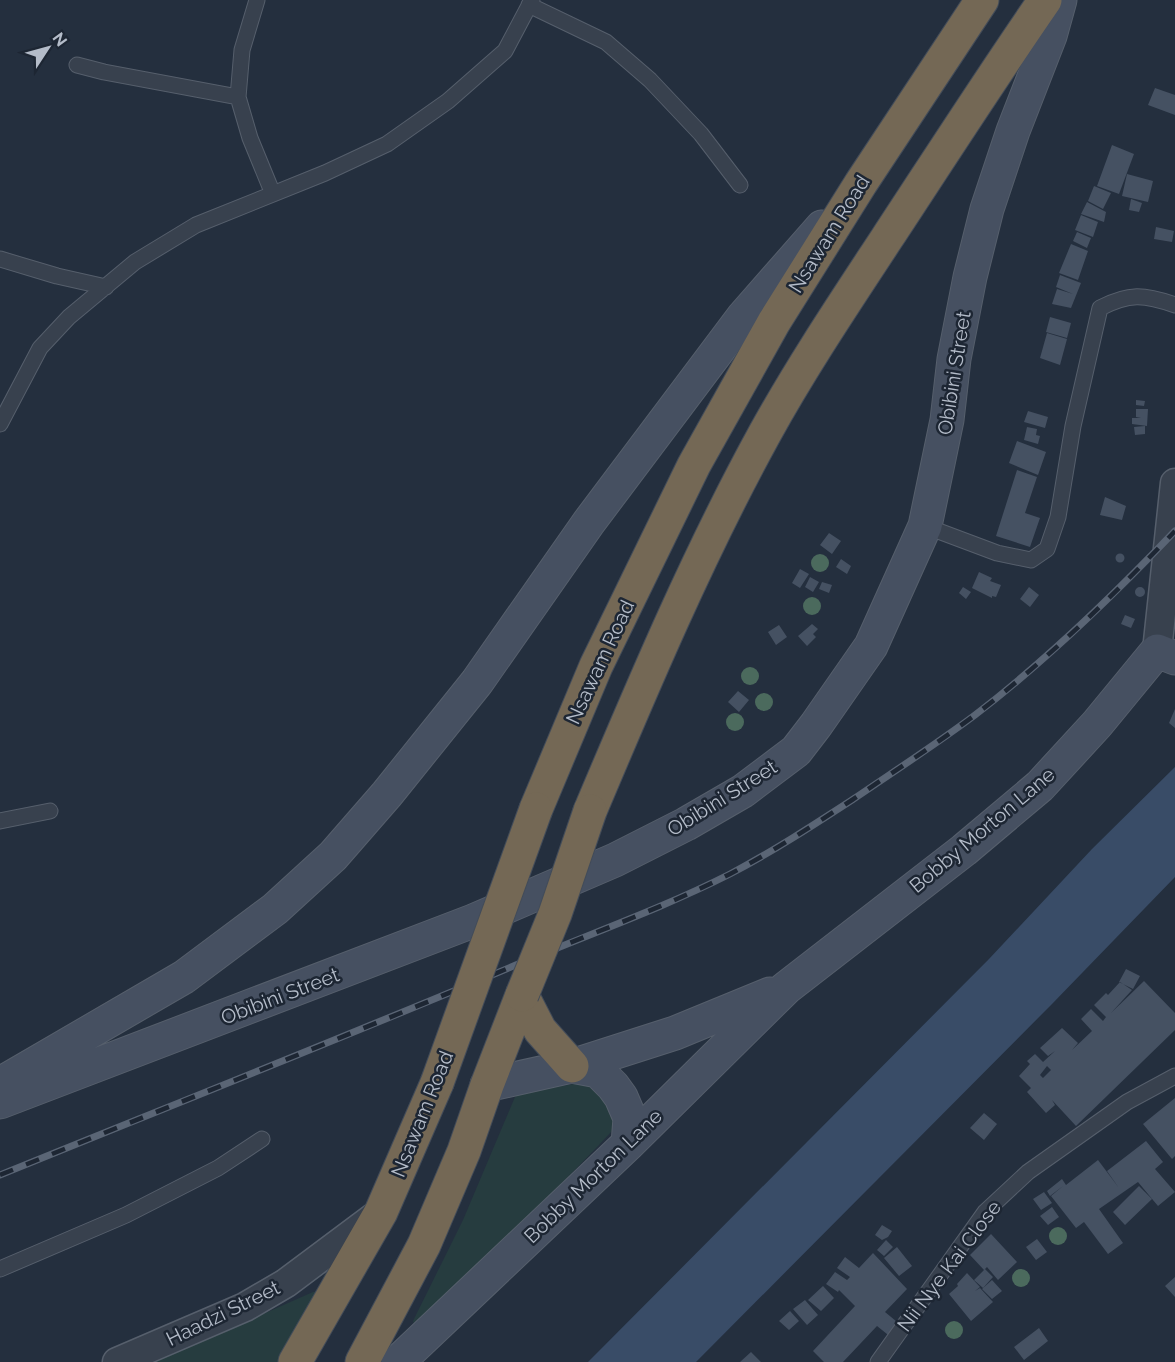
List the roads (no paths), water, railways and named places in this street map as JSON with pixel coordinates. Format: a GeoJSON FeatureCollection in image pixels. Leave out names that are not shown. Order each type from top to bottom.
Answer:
{"type":"FeatureCollection","features":[{"type":"Feature","properties":{"kind":"highway","name":"Nsawam Road"},"geometry":{"type":"LineString","coordinates":[[295,1362],[381,1212],[436,1088],[536,809],[596,666],[694,465],[774,322],[861,183],[982,0]]}},
{"type":"Feature","properties":{"kind":"highway"},"geometry":{"type":"LineString","coordinates":[[362,1362],[424,1245],[464,1151],[490,1076],[555,914],[590,812],[661,645],[729,501],[765,432],[815,348],[1045,0]]}},
{"type":"Feature","properties":{"kind":"highway"},"geometry":{"type":"LineString","coordinates":[[522,995],[540,1030],[572,1066]]}},
{"type":"Feature","properties":{"kind":"highway"},"geometry":{"type":"LineString","coordinates":[[436,1088],[490,1076]]}},
{"type":"Feature","properties":{"kind":"street","name":"Obibini Street"},"geometry":{"type":"LineString","coordinates":[[0,1102],[473,921],[615,860],[686,824],[743,790],[796,751],[871,646],[925,526],[947,420],[954,359],[963,312],[987,209],[1012,131],[1050,36],[1059,0]]}},
{"type":"Feature","properties":{"kind":"street"},"geometry":{"type":"LineString","coordinates":[[0,1084],[184,977],[275,909],[333,856],[387,794],[477,682],[589,522],[743,317],[861,183]]}},
{"type":"Feature","properties":{"kind":"street"},"geometry":{"type":"LineString","coordinates":[[1166,654],[1175,483]]}},
{"type":"Feature","properties":{"kind":"street","name":"Bobby Morton Lane"},"geometry":{"type":"LineString","coordinates":[[398,1362],[628,1144],[786,988],[964,850],[1040,786],[1166,654]]}},
{"type":"Feature","properties":{"kind":"street","name":"Bobby Morton Lane"},"geometry":{"type":"LineString","coordinates":[[490,1076],[572,1066],[675,1033],[786,988]]}},
{"type":"Feature","properties":{"kind":"street"},"geometry":{"type":"LineString","coordinates":[[572,1066],[598,1071],[621,1096],[630,1118],[628,1144]]}},
{"type":"Feature","properties":{"kind":"street","name":"Haadzi Street"},"geometry":{"type":"LineString","coordinates":[[117,1362],[255,1301],[286,1283],[381,1212]]}},
{"type":"Feature","properties":{"kind":"lane"},"geometry":{"type":"LineString","coordinates":[[257,0],[242,50],[238,97],[250,138],[273,194]]}},
{"type":"Feature","properties":{"kind":"lane"},"geometry":{"type":"LineString","coordinates":[[0,424],[40,348],[69,317],[135,261],[196,225],[325,173],[387,144],[448,101],[505,51],[531,3],[606,42],[641,72],[701,134],[740,185]]}},
{"type":"Feature","properties":{"kind":"lane"},"geometry":{"type":"LineString","coordinates":[[77,65],[238,97]]}},
{"type":"Feature","properties":{"kind":"lane"},"geometry":{"type":"LineString","coordinates":[[0,259],[57,276],[106,287]]}},
{"type":"Feature","properties":{"kind":"lane"},"geometry":{"type":"LineString","coordinates":[[925,526],[997,553],[1031,560],[1047,549],[1058,517],[1073,426],[1100,308],[1118,299],[1149,296],[1175,305]]}},
{"type":"Feature","properties":{"kind":"lane"},"geometry":{"type":"LineString","coordinates":[[0,822],[50,811]]}},
{"type":"Feature","properties":{"kind":"lane","name":"Nii Nye Kai Close"},"geometry":{"type":"LineString","coordinates":[[878,1362],[985,1212],[1028,1172],[1127,1102],[1175,1076]]}},
{"type":"Feature","properties":{"kind":"lane"},"geometry":{"type":"LineString","coordinates":[[0,1269],[126,1215],[218,1168],[262,1139]]}},
{"type":"Feature","properties":{"kind":"water"},"geometry":{"type":"Polygon","coordinates":[[[1175,767],[1175,877],[1052,1004],[696,1362],[588,1362],[989,959],[1092,849],[1175,767]]]}},
{"type":"Feature","properties":{"kind":"railway"},"geometry":{"type":"LineString","coordinates":[[0,1175],[653,909],[746,866],[852,800],[929,748],[1002,694],[1079,627],[1175,531]]}}]}
